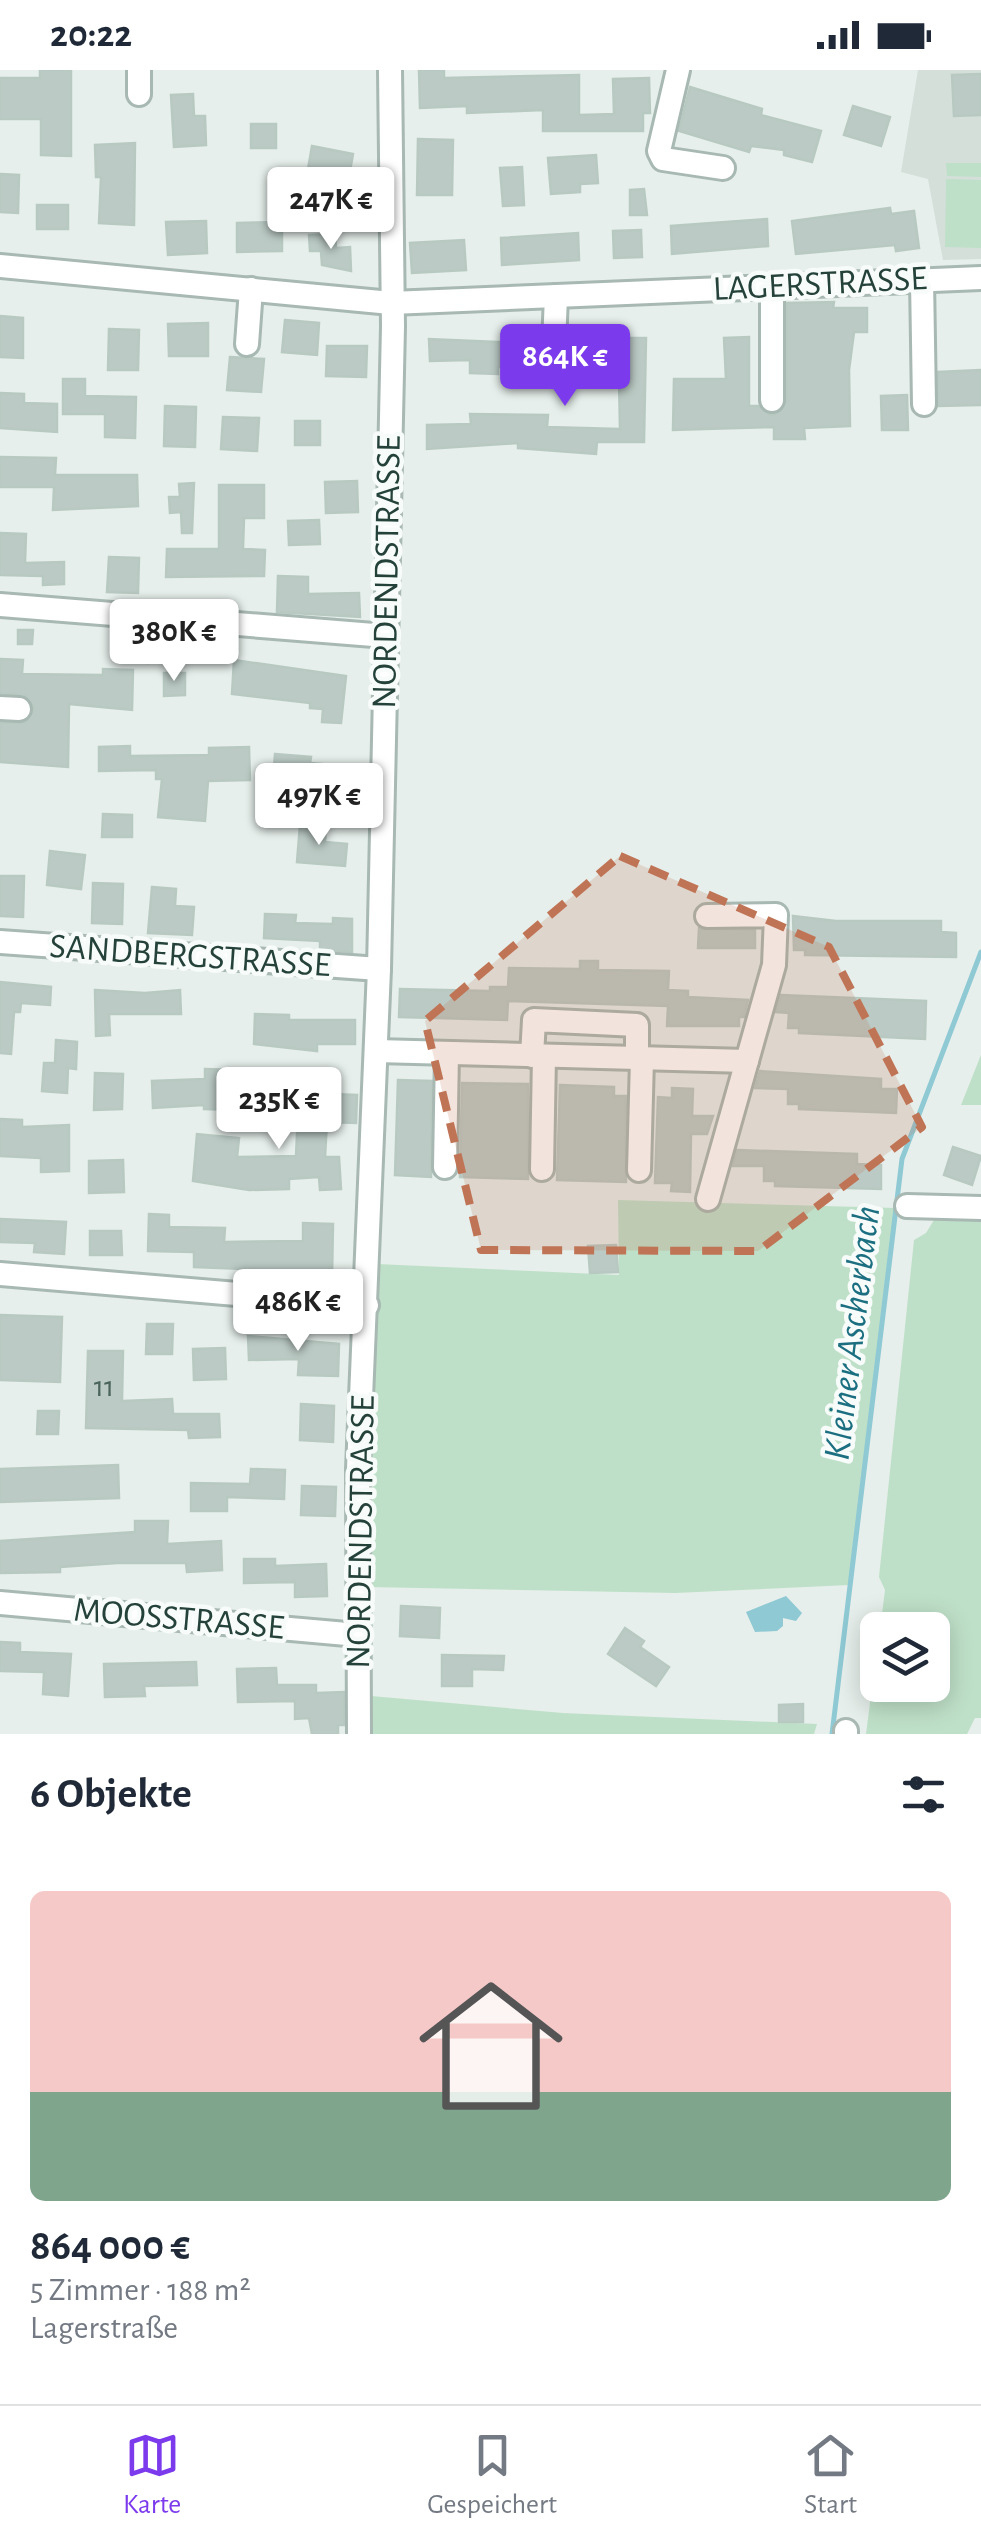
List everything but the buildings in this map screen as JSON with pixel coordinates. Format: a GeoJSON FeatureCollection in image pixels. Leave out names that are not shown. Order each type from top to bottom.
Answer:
{"type":"FeatureCollection","features":[{"type":"Feature","properties":{"kind":"street"},"geometry":{"type":"LineString","coordinates":[[139,70],[139,94]]}},
{"type":"Feature","properties":{"kind":"street","name":"NORDENDSTRASSE"},"geometry":{"type":"LineString","coordinates":[[359,1734],[358,1468],[379,969],[386,636],[392,303],[390,70]]}},
{"type":"Feature","properties":{"kind":"street"},"geometry":{"type":"LineString","coordinates":[[678,70],[659,151],[663,159],[722,168]]}},
{"type":"Feature","properties":{"kind":"street","name":"LAGERSTRASSE"},"geometry":{"type":"LineString","coordinates":[[0,266],[392,303],[981,278]]}},
{"type":"Feature","properties":{"kind":"street"},"geometry":{"type":"LineString","coordinates":[[922,279],[924,404]]}},
{"type":"Feature","properties":{"kind":"street"},"geometry":{"type":"LineString","coordinates":[[772,287],[772,400]]}},
{"type":"Feature","properties":{"kind":"street"},"geometry":{"type":"LineString","coordinates":[[247,344],[251,289]]}},
{"type":"Feature","properties":{"kind":"street"},"geometry":{"type":"LineString","coordinates":[[553,369],[556,296]]}},
{"type":"Feature","properties":{"kind":"street"},"geometry":{"type":"LineString","coordinates":[[0,604],[386,636]]}},
{"type":"Feature","properties":{"kind":"street"},"geometry":{"type":"LineString","coordinates":[[285,797],[381,808]]}},
{"type":"Feature","properties":{"kind":"street"},"geometry":{"type":"LineString","coordinates":[[707,916],[776,915],[774,966],[708,1199]]}},
{"type":"Feature","properties":{"kind":"street","name":"SANDBERGSTRASSE"},"geometry":{"type":"LineString","coordinates":[[0,942],[379,969]]}},
{"type":"Feature","properties":{"kind":"street"},"geometry":{"type":"LineString","coordinates":[[542,1169],[534,1020],[637,1025],[640,1170]]}},
{"type":"Feature","properties":{"kind":"street"},"geometry":{"type":"LineString","coordinates":[[376,1051],[747,1061]]}},
{"type":"Feature","properties":{"kind":"street"},"geometry":{"type":"LineString","coordinates":[[445,1167],[446,1053]]}},
{"type":"Feature","properties":{"kind":"street"},"geometry":{"type":"LineString","coordinates":[[907,1206],[981,1208]]}},
{"type":"Feature","properties":{"kind":"street"},"geometry":{"type":"LineString","coordinates":[[0,1274],[367,1305]]}},
{"type":"Feature","properties":{"kind":"street","name":"MOOSSTRASSE"},"geometry":{"type":"LineString","coordinates":[[0,1602],[358,1636]]}},
{"type":"Feature","properties":{"kind":"highlighted area"},"geometry":{"type":"Polygon","coordinates":[[[620,856],[829,947],[922,1127],[758,1251],[481,1250],[425,1021],[620,856]]]}},
{"type":"Feature","properties":{"kind":"shaded area"},"geometry":{"type":"Polygon","coordinates":[[[918,70],[981,70],[981,259],[943,260],[928,179],[901,172],[918,70]]]}},
{"type":"Feature","properties":{"kind":"green space"},"geometry":{"type":"Polygon","coordinates":[[[946,163],[981,163],[981,177],[947,176],[946,163]]]}},
{"type":"Feature","properties":{"kind":"green space"},"geometry":{"type":"Polygon","coordinates":[[[946,179],[981,180],[981,248],[945,247],[946,179]]]}},
{"type":"Feature","properties":{"kind":"green space"},"geometry":{"type":"Polygon","coordinates":[[[981,1055],[981,1105],[961,1105],[981,1055]]]}},
{"type":"Feature","properties":{"kind":"green space"},"geometry":{"type":"Polygon","coordinates":[[[618,1200],[896,1208],[849,1585],[675,1593],[368,1587],[377,1264],[619,1275],[618,1200]]]}},
{"type":"Feature","properties":{"kind":"green space"},"geometry":{"type":"Polygon","coordinates":[[[937,1215],[981,1216],[981,1718],[975,1718],[967,1734],[866,1734],[870,1702],[950,1702],[950,1612],[882,1612],[885,1590],[879,1577],[914,1240],[926,1233],[937,1215]]]}},
{"type":"Feature","properties":{"kind":"green space"},"geometry":{"type":"Polygon","coordinates":[[[371,1696],[563,1713],[817,1724],[814,1734],[370,1734],[371,1696]]]}},
{"type":"Feature","properties":{"kind":"water"},"geometry":{"type":"Polygon","coordinates":[[[786,1596],[802,1613],[796,1621],[783,1618],[783,1626],[777,1631],[755,1632],[746,1612],[786,1596]]]}},
{"type":"Feature","properties":{"kind":"waterway","name":"Kleiner Ascherbach"},"geometry":{"type":"LineString","coordinates":[[832,1734],[902,1159],[981,952]]}}]}
